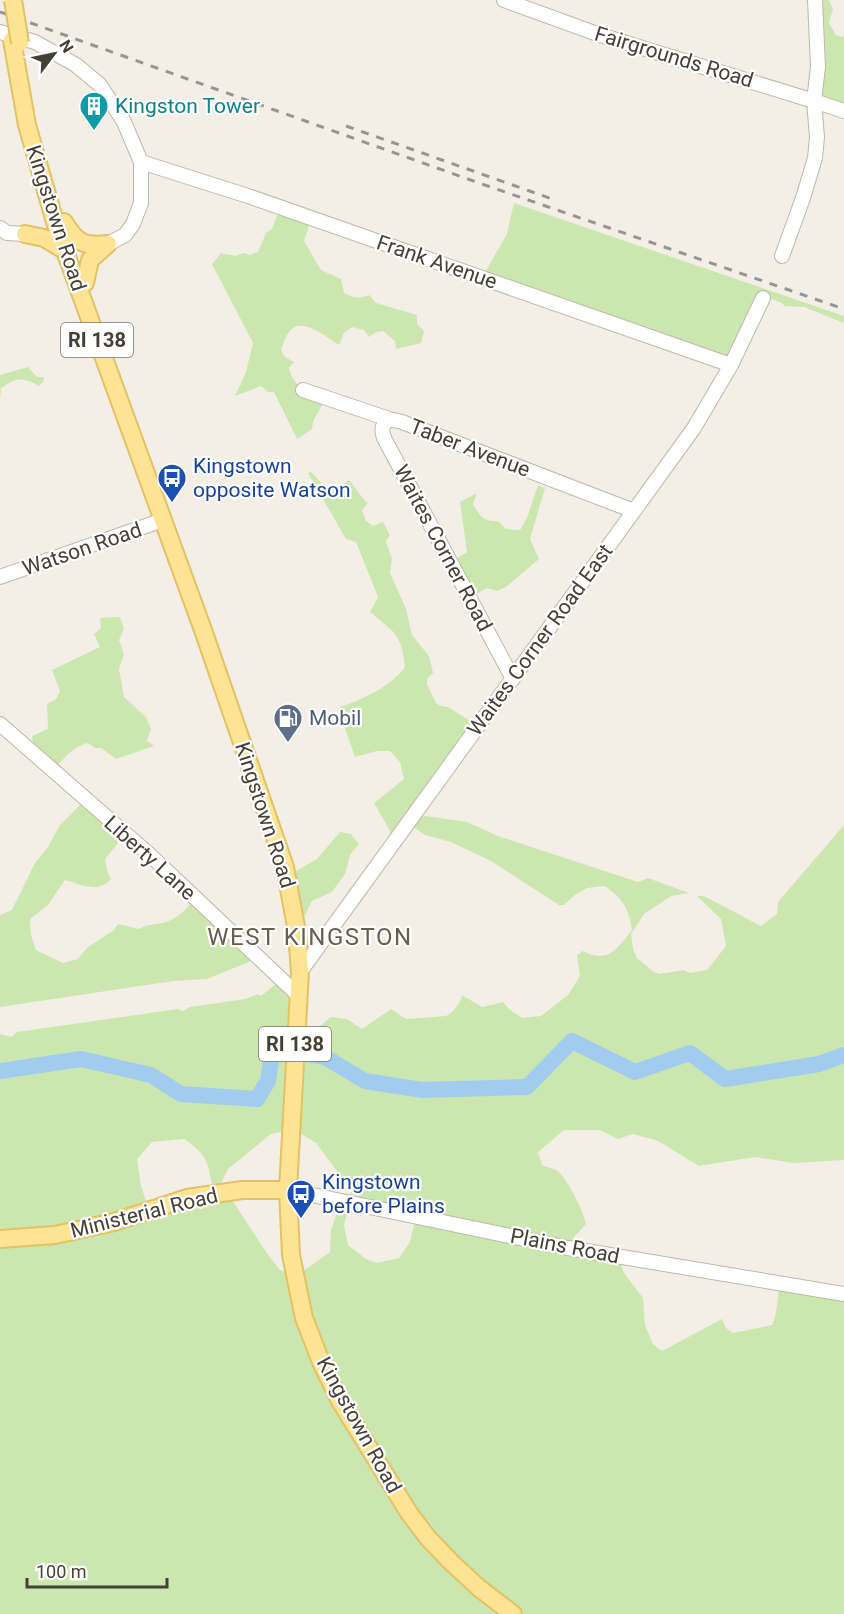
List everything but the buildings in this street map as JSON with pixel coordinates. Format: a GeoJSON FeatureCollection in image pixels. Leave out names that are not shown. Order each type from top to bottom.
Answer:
{"type":"FeatureCollection","features":[{"type":"Feature","properties":{"kind":"main road","name":"Kingstown Road"},"geometry":{"type":"LineString","coordinates":[[5,0],[27,125],[49,204],[285,867],[297,932],[300,972],[288,1190],[291,1255],[304,1318],[321,1362],[340,1401],[394,1491],[428,1538],[479,1588],[513,1614]]}},
{"type":"Feature","properties":{"kind":"main road","name":"Kingstown Road"},"geometry":{"type":"LineString","coordinates":[[13,0],[11,38],[64,222],[128,411],[131,429]]}},
{"type":"Feature","properties":{"kind":"main road"},"geometry":{"type":"LineString","coordinates":[[25,234],[45,217],[49,204]]}},
{"type":"Feature","properties":{"kind":"main road"},"geometry":{"type":"LineString","coordinates":[[64,222],[78,241],[86,245],[108,244]]}},
{"type":"Feature","properties":{"kind":"main road"},"geometry":{"type":"LineString","coordinates":[[25,234],[44,238],[64,250]]}},
{"type":"Feature","properties":{"kind":"main road"},"geometry":{"type":"LineString","coordinates":[[85,283],[90,260],[108,244]]}},
{"type":"Feature","properties":{"kind":"main road","name":"Ministerial Road"},"geometry":{"type":"LineString","coordinates":[[0,1239],[55,1235],[114,1222],[187,1198],[242,1190],[288,1190]]}},
{"type":"Feature","properties":{"kind":"street","name":"Fairgrounds Road"},"geometry":{"type":"LineString","coordinates":[[504,0],[600,35],[844,111]]}},
{"type":"Feature","properties":{"kind":"street"},"geometry":{"type":"LineString","coordinates":[[782,256],[807,188],[815,158],[817,137],[814,101],[818,67],[815,0]]}},
{"type":"Feature","properties":{"kind":"street"},"geometry":{"type":"LineString","coordinates":[[11,38],[35,42],[62,56],[93,79],[112,102],[124,122],[141,162],[141,203],[133,224],[125,235],[108,244]]}},
{"type":"Feature","properties":{"kind":"street","name":"Frank Avenue"},"geometry":{"type":"LineString","coordinates":[[141,162],[259,199],[731,365]]}},
{"type":"Feature","properties":{"kind":"street"},"geometry":{"type":"LineString","coordinates":[[0,228],[7,233],[25,234]]}},
{"type":"Feature","properties":{"kind":"street","name":"Waites Corner Road East"},"geometry":{"type":"LineString","coordinates":[[300,972],[694,428],[731,365],[763,298]]}},
{"type":"Feature","properties":{"kind":"street","name":"Taber Avenue"},"geometry":{"type":"LineString","coordinates":[[303,390],[402,422],[634,511]]}},
{"type":"Feature","properties":{"kind":"street","name":"Waites Corner Road"},"geometry":{"type":"LineString","coordinates":[[389,419],[383,424],[381,431],[384,438],[513,679]]}},
{"type":"Feature","properties":{"kind":"street","name":"Watson Road"},"geometry":{"type":"LineString","coordinates":[[0,577],[163,520]]}},
{"type":"Feature","properties":{"kind":"street","name":"Liberty Lane"},"geometry":{"type":"LineString","coordinates":[[0,724],[150,855],[298,995]]}},
{"type":"Feature","properties":{"kind":"street","name":"Plains Road"},"geometry":{"type":"LineString","coordinates":[[288,1190],[568,1248],[844,1294]]}},
{"type":"Feature","properties":{"kind":"green space"},"geometry":{"type":"Polygon","coordinates":[[[815,0],[829,0],[833,9],[829,23],[836,35],[844,37],[844,110],[821,102],[815,0]]]}},
{"type":"Feature","properties":{"kind":"green space"},"geometry":{"type":"Polygon","coordinates":[[[514,203],[844,316],[844,323],[804,307],[785,306],[763,296],[734,361],[483,276],[507,234],[514,203]]]}},
{"type":"Feature","properties":{"kind":"green space"},"geometry":{"type":"Polygon","coordinates":[[[279,210],[311,219],[304,241],[321,270],[341,279],[344,293],[356,297],[369,295],[376,303],[417,315],[417,324],[424,331],[421,343],[396,349],[395,341],[383,331],[376,332],[369,337],[364,330],[352,327],[344,333],[339,345],[314,329],[294,327],[286,336],[281,350],[285,357],[294,362],[289,368],[291,375],[298,385],[324,402],[313,421],[312,429],[297,439],[274,392],[268,392],[261,386],[235,396],[246,372],[253,343],[212,264],[221,253],[236,256],[258,252],[266,233],[272,229],[279,210]]]}},
{"type":"Feature","properties":{"kind":"green space"},"geometry":{"type":"Polygon","coordinates":[[[28,367],[37,377],[44,377],[43,382],[39,386],[24,380],[11,382],[1,388],[0,400],[0,375],[28,367]]]}},
{"type":"Feature","properties":{"kind":"green space"},"geometry":{"type":"Polygon","coordinates":[[[311,472],[331,493],[349,480],[368,503],[362,510],[366,521],[373,526],[383,522],[390,535],[386,541],[392,559],[390,573],[406,609],[412,635],[429,656],[433,673],[427,679],[427,684],[436,703],[448,707],[475,724],[411,818],[426,816],[467,822],[498,836],[638,882],[648,878],[689,893],[671,896],[644,914],[631,934],[637,958],[660,974],[684,970],[690,973],[707,970],[726,946],[721,919],[697,896],[704,896],[761,926],[777,914],[778,902],[844,825],[844,1160],[794,1163],[755,1157],[699,1166],[658,1141],[633,1134],[618,1139],[600,1130],[564,1130],[538,1152],[542,1165],[556,1170],[565,1180],[582,1211],[586,1224],[574,1237],[574,1247],[619,1258],[624,1273],[643,1298],[645,1325],[653,1344],[662,1351],[722,1319],[726,1328],[733,1333],[772,1325],[780,1283],[844,1293],[844,1614],[0,1614],[0,1034],[11,1037],[17,1032],[178,1009],[183,1011],[190,1007],[245,999],[258,994],[261,996],[277,983],[292,998],[295,1030],[315,1030],[331,1017],[347,1019],[362,1029],[391,1009],[406,1019],[446,1016],[456,1007],[462,995],[482,1007],[503,1002],[522,1018],[541,1016],[568,995],[580,976],[577,955],[583,951],[592,955],[606,955],[617,948],[632,930],[624,905],[605,886],[587,888],[564,905],[559,905],[491,861],[451,842],[425,835],[408,823],[393,840],[374,803],[404,779],[400,762],[390,751],[377,751],[355,757],[338,708],[375,692],[399,674],[405,667],[401,647],[399,640],[391,630],[370,612],[378,597],[356,542],[346,539],[308,473],[311,472]],[[293,1129],[271,1134],[228,1169],[221,1183],[280,1270],[294,1275],[330,1252],[331,1230],[337,1212],[352,1191],[316,1143],[293,1129]],[[184,1139],[152,1142],[137,1159],[141,1186],[147,1204],[213,1192],[206,1161],[198,1150],[184,1139]],[[350,1202],[344,1225],[348,1245],[366,1259],[377,1263],[399,1258],[410,1242],[416,1217],[350,1202]]]}},
{"type":"Feature","properties":{"kind":"green space"},"geometry":{"type":"Polygon","coordinates":[[[538,485],[545,488],[530,539],[539,559],[506,587],[497,591],[487,588],[471,597],[451,562],[467,552],[460,502],[477,493],[473,504],[482,517],[498,521],[506,529],[520,530],[527,518],[538,485]]]}},
{"type":"Feature","properties":{"kind":"green space"},"geometry":{"type":"Polygon","coordinates":[[[120,617],[124,629],[119,640],[124,654],[119,669],[124,697],[146,717],[151,729],[147,741],[154,746],[116,759],[101,748],[95,748],[88,743],[73,751],[52,771],[34,754],[32,736],[48,729],[47,704],[56,699],[60,691],[52,670],[100,647],[94,634],[101,628],[100,618],[120,617]]]}},
{"type":"Feature","properties":{"kind":"green space"},"geometry":{"type":"Polygon","coordinates":[[[84,801],[123,837],[105,859],[111,879],[106,884],[95,887],[65,880],[48,905],[30,919],[31,935],[36,950],[63,963],[78,959],[87,948],[114,930],[118,924],[139,929],[163,923],[177,916],[193,901],[256,959],[207,979],[173,981],[0,1007],[0,915],[12,910],[35,863],[48,847],[60,825],[84,801]]]}},
{"type":"Feature","properties":{"kind":"green space"},"geometry":{"type":"Polygon","coordinates":[[[340,832],[351,834],[359,844],[350,855],[345,874],[332,892],[312,901],[304,917],[293,926],[284,878],[317,859],[340,832]]]}},
{"type":"Feature","properties":{"kind":"waterway"},"geometry":{"type":"LineString","coordinates":[[303,1054],[323,1056],[365,1081],[422,1090],[527,1087],[572,1041],[635,1072],[690,1053],[725,1079],[819,1064],[844,1055]]}},
{"type":"Feature","properties":{"kind":"waterway"},"geometry":{"type":"LineString","coordinates":[[0,1071],[81,1059],[151,1075],[181,1094],[257,1099],[268,1081],[272,1054],[287,1052]]}},
{"type":"Feature","properties":{"kind":"railway"},"geometry":{"type":"LineString","coordinates":[[0,12],[479,183],[844,309]]}},
{"type":"Feature","properties":{"kind":"railway"},"geometry":{"type":"LineString","coordinates":[[346,126],[555,200]]}},
{"type":"Feature","properties":{"kind":"place","name":"Kingston Tower"},"geometry":{"type":"Point","coordinates":[94,132]}},
{"type":"Feature","properties":{"kind":"place","name":"Kingstown opposite Watson"},"geometry":{"type":"Point","coordinates":[172,504]}},
{"type":"Feature","properties":{"kind":"place","name":"Mobil"},"geometry":{"type":"Point","coordinates":[288,744]}},
{"type":"Feature","properties":{"kind":"place","name":"Kingstown before Plains"},"geometry":{"type":"Point","coordinates":[301,1220]}},
{"type":"Feature","properties":{"kind":"district","name":"WEST KINGSTON"},"geometry":{"type":"Point","coordinates":[310,937]}}]}
